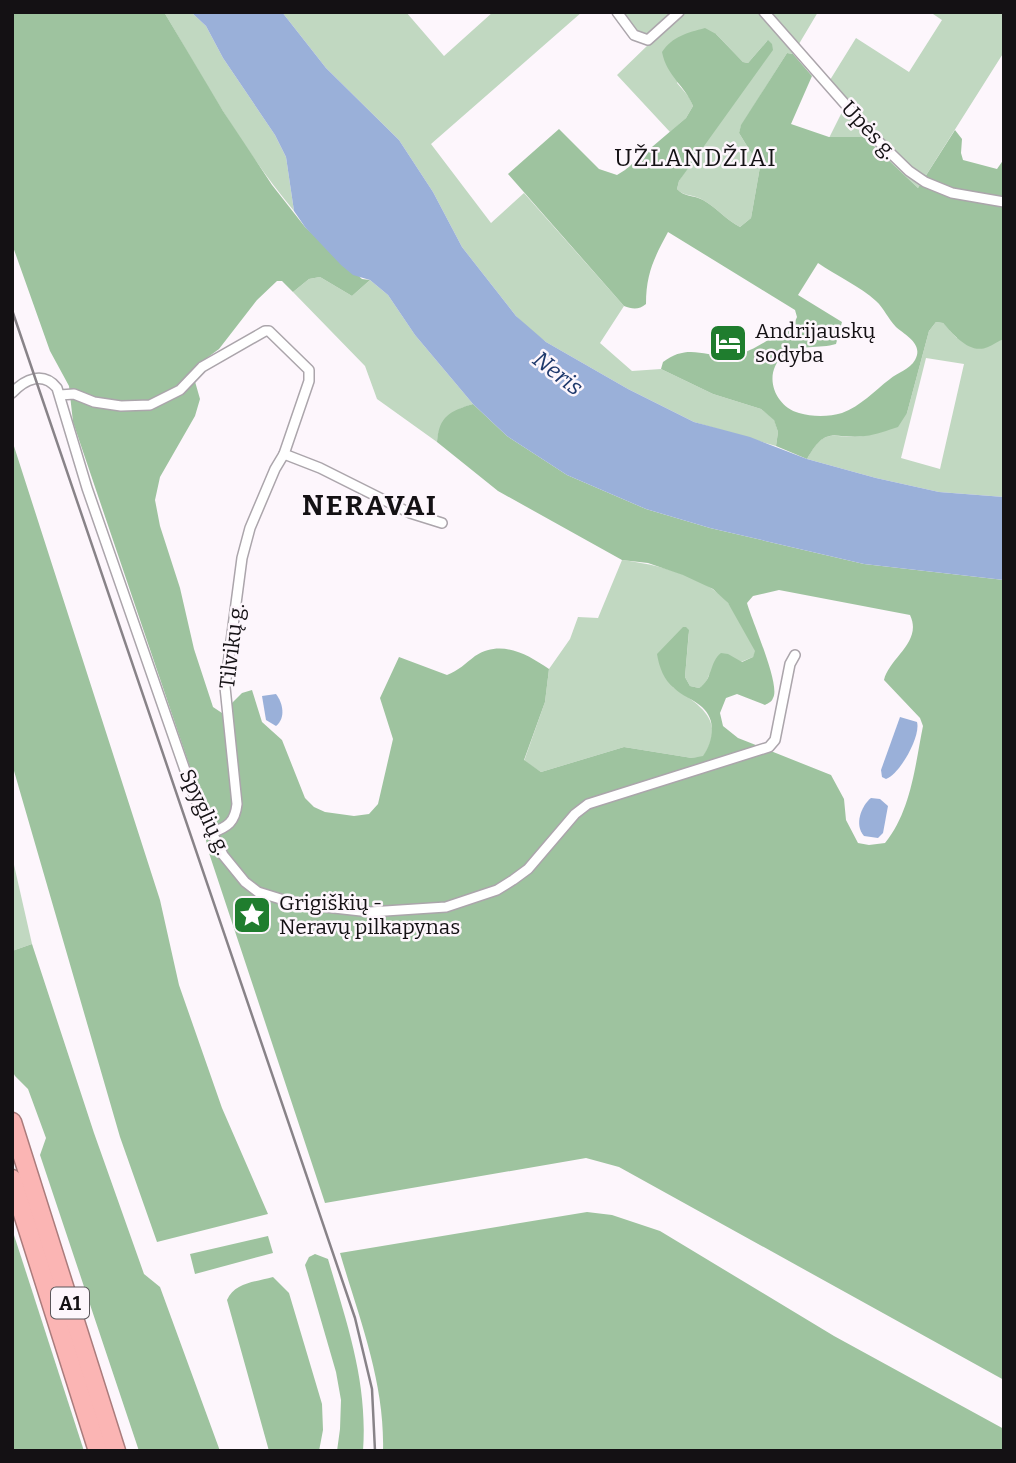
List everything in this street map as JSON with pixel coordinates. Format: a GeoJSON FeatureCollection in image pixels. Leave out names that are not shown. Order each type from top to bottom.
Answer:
{"type":"FeatureCollection","features":[{"type":"Feature","properties":{"kind":"highway","name":"A1"},"geometry":{"type":"LineString","coordinates":[[12,1122],[116,1451]]}},
{"type":"Feature","properties":{"kind":"highway","name":"A1"},"geometry":{"type":"LineString","coordinates":[[12,1179],[98,1451]]}},
{"type":"Feature","properties":{"kind":"highway"},"geometry":{"type":"LineString","coordinates":[[12,1192],[88,1451]]}},
{"type":"Feature","properties":{"kind":"street"},"geometry":{"type":"LineString","coordinates":[[617,12],[634,35],[648,40],[679,12]]}},
{"type":"Feature","properties":{"kind":"street","name":"Upės g."},"geometry":{"type":"LineString","coordinates":[[764,12],[874,137],[909,171],[925,182],[952,193],[1004,202]]}},
{"type":"Feature","properties":{"kind":"street","name":"Tilvikų g."},"geometry":{"type":"LineString","coordinates":[[60,395],[74,394],[121,406],[150,405],[180,390],[202,367],[256,334],[269,331],[306,365],[310,375],[285,454],[275,469],[244,546],[225,687],[237,804],[235,817],[230,824],[211,833]]}},
{"type":"Feature","properties":{"kind":"street"},"geometry":{"type":"LineString","coordinates":[[12,393],[22,383],[35,378],[53,383],[60,395]]}},
{"type":"Feature","properties":{"kind":"street","name":"Spyglių g."},"geometry":{"type":"LineString","coordinates":[[60,395],[70,437],[184,770],[211,833],[232,867],[258,892],[287,901],[370,912],[446,907],[497,890],[528,869],[575,814],[588,804],[769,747],[775,740],[790,664],[795,655]]}},
{"type":"Feature","properties":{"kind":"street"},"geometry":{"type":"LineString","coordinates":[[285,454],[410,513],[442,523]]}},
{"type":"Feature","properties":{"kind":"green space"},"geometry":{"type":"Polygon","coordinates":[[[12,12],[164,12],[223,111],[272,185],[305,227],[362,279],[370,280],[352,296],[320,277],[309,279],[293,292],[282,281],[277,281],[257,300],[219,349],[196,366],[194,378],[200,399],[195,416],[160,477],[155,500],[194,649],[213,707],[222,713],[242,693],[252,690],[262,722],[282,740],[305,798],[314,807],[325,812],[354,816],[369,814],[378,804],[393,739],[380,698],[399,657],[447,675],[485,651],[504,649],[514,650],[532,658],[549,669],[545,702],[524,760],[541,772],[624,747],[692,758],[703,756],[711,738],[710,718],[702,707],[667,681],[657,654],[686,627],[689,630],[685,677],[690,686],[699,688],[707,680],[714,661],[721,653],[742,662],[753,657],[755,651],[728,603],[713,589],[648,563],[622,560],[498,491],[437,442],[443,420],[452,412],[473,404],[507,436],[567,475],[646,509],[710,528],[864,564],[1004,580],[1004,1380],[619,1167],[586,1158],[325,1203],[207,847],[200,797],[73,422],[69,386],[50,351],[12,244],[12,12]],[[779,590],[753,596],[747,603],[770,667],[773,698],[765,705],[737,694],[726,698],[720,713],[723,726],[738,738],[831,775],[844,799],[846,820],[858,843],[885,843],[901,817],[914,772],[923,726],[920,718],[884,680],[909,642],[913,625],[910,615],[779,590]]]}},
{"type":"Feature","properties":{"kind":"green space"},"geometry":{"type":"Polygon","coordinates":[[[164,12],[191,12],[206,26],[223,58],[275,135],[286,157],[294,211],[241,139],[164,12]]]}},
{"type":"Feature","properties":{"kind":"green space"},"geometry":{"type":"Polygon","coordinates":[[[282,12],[406,12],[444,56],[493,12],[582,12],[431,144],[491,223],[524,193],[624,306],[600,343],[632,371],[661,369],[713,394],[761,409],[774,419],[778,432],[776,446],[694,422],[628,389],[546,342],[529,329],[462,247],[433,192],[399,140],[326,68],[282,12]]]}},
{"type":"Feature","properties":{"kind":"green space"},"geometry":{"type":"Polygon","coordinates":[[[619,12],[818,12],[793,54],[787,53],[741,126],[739,133],[760,167],[751,218],[740,227],[703,200],[677,189],[679,181],[768,40],[748,63],[743,62],[716,34],[677,83],[693,106],[686,118],[670,132],[617,75],[648,45],[619,12]]]}},
{"type":"Feature","properties":{"kind":"green space"},"geometry":{"type":"Polygon","coordinates":[[[930,12],[1004,12],[1004,52],[918,188],[864,137],[829,138],[843,110],[830,80],[856,38],[909,72],[942,20],[930,12]]]}},
{"type":"Feature","properties":{"kind":"green space"},"geometry":{"type":"Polygon","coordinates":[[[705,28],[716,34],[743,62],[748,63],[768,40],[772,44],[773,50],[679,181],[677,189],[703,200],[740,227],[751,218],[760,167],[739,133],[741,125],[787,53],[793,54],[812,76],[791,124],[829,137],[864,137],[918,188],[955,130],[962,139],[963,160],[997,169],[1004,159],[1004,339],[988,347],[975,348],[963,342],[943,323],[936,322],[929,331],[907,413],[898,427],[869,435],[826,437],[807,459],[776,446],[778,432],[774,420],[761,409],[713,394],[661,369],[663,362],[682,353],[726,356],[751,350],[794,324],[797,317],[795,310],[668,232],[652,266],[647,284],[646,304],[635,308],[624,306],[508,174],[559,129],[599,169],[617,175],[625,170],[686,118],[693,106],[672,75],[662,52],[676,39],[705,28]],[[818,263],[798,295],[842,322],[836,344],[802,348],[784,355],[777,362],[772,379],[777,396],[790,409],[799,413],[826,416],[842,413],[867,398],[910,366],[915,360],[917,349],[876,301],[818,263]]]}},
{"type":"Feature","properties":{"kind":"green space"},"geometry":{"type":"Polygon","coordinates":[[[320,277],[352,296],[370,280],[388,295],[415,335],[473,404],[459,409],[444,421],[437,442],[377,399],[365,366],[293,292],[309,279],[320,277]]]}},
{"type":"Feature","properties":{"kind":"green space"},"geometry":{"type":"Polygon","coordinates":[[[936,322],[943,323],[957,338],[1004,339],[1004,497],[939,492],[807,459],[826,437],[868,435],[907,413],[929,331],[936,322]],[[926,358],[901,458],[940,469],[964,364],[926,358]]]}},
{"type":"Feature","properties":{"kind":"green space"},"geometry":{"type":"Polygon","coordinates":[[[12,440],[160,900],[179,985],[222,1108],[268,1214],[157,1242],[120,1137],[12,764],[12,440]]]}},
{"type":"Feature","properties":{"kind":"green space"},"geometry":{"type":"Polygon","coordinates":[[[622,560],[664,568],[707,585],[732,608],[756,651],[753,657],[709,675],[705,685],[699,688],[690,686],[685,677],[689,631],[673,687],[701,708],[711,724],[710,744],[703,757],[692,758],[624,747],[541,772],[524,761],[545,702],[549,669],[570,639],[578,617],[598,618],[622,560]]]}},
{"type":"Feature","properties":{"kind":"green space"},"geometry":{"type":"Polygon","coordinates":[[[12,856],[32,944],[12,951],[12,856]]]}},
{"type":"Feature","properties":{"kind":"green space"},"geometry":{"type":"Polygon","coordinates":[[[32,944],[144,1274],[160,1287],[220,1451],[139,1451],[40,1155],[46,1138],[28,1089],[12,1070],[12,951],[32,944]]]}},
{"type":"Feature","properties":{"kind":"green space"},"geometry":{"type":"Polygon","coordinates":[[[587,1212],[612,1215],[660,1231],[834,1336],[1004,1429],[1004,1451],[383,1451],[383,1425],[375,1375],[340,1253],[587,1212]]]}},
{"type":"Feature","properties":{"kind":"green space"},"geometry":{"type":"Polygon","coordinates":[[[12,1230],[13,1232],[84,1451],[12,1451],[12,1230]]]}},
{"type":"Feature","properties":{"kind":"green space"},"geometry":{"type":"Polygon","coordinates":[[[268,1236],[273,1253],[195,1274],[190,1254],[268,1236]]]}},
{"type":"Feature","properties":{"kind":"green space"},"geometry":{"type":"Polygon","coordinates":[[[315,1254],[328,1259],[354,1353],[362,1401],[363,1451],[337,1451],[341,1400],[336,1372],[305,1265],[309,1257],[315,1254]]]}},
{"type":"Feature","properties":{"kind":"green space"},"geometry":{"type":"Polygon","coordinates":[[[273,1277],[289,1293],[322,1404],[323,1430],[319,1451],[269,1451],[227,1300],[241,1286],[273,1277]]]}},
{"type":"Feature","properties":{"kind":"water","name":"Neris"},"geometry":{"type":"Polygon","coordinates":[[[191,12],[282,12],[326,68],[399,140],[433,192],[462,247],[516,316],[546,342],[628,389],[694,422],[750,437],[807,459],[876,478],[939,492],[1004,497],[1004,580],[864,564],[710,528],[646,509],[567,475],[507,436],[473,404],[415,335],[388,295],[370,280],[353,275],[305,227],[294,211],[286,157],[275,135],[223,58],[206,26],[191,12]]]}},
{"type":"Feature","properties":{"kind":"water"},"geometry":{"type":"Polygon","coordinates":[[[276,694],[282,710],[281,719],[276,726],[266,720],[262,696],[276,694]]]}},
{"type":"Feature","properties":{"kind":"water"},"geometry":{"type":"Polygon","coordinates":[[[900,717],[917,722],[916,736],[903,762],[892,776],[886,779],[882,777],[881,770],[900,717]]]}},
{"type":"Feature","properties":{"kind":"water"},"geometry":{"type":"Polygon","coordinates":[[[871,798],[880,799],[888,806],[883,833],[878,838],[864,836],[859,827],[864,806],[871,798]]]}},
{"type":"Feature","properties":{"kind":"railway"},"geometry":{"type":"LineString","coordinates":[[12,310],[355,1318],[372,1389],[375,1451]]}},
{"type":"Feature","properties":{"kind":"place","name":"Andrijauskų sodyba"},"geometry":{"type":"Point","coordinates":[728,343]}},
{"type":"Feature","properties":{"kind":"place","name":"Grigiškių - Neravų pilkapynas"},"geometry":{"type":"Point","coordinates":[252,915]}},
{"type":"Feature","properties":{"kind":"district","name":"UŽLANDŽIAI"},"geometry":{"type":"Point","coordinates":[696,158]}},
{"type":"Feature","properties":{"kind":"district","name":"NERAVAI"},"geometry":{"type":"Point","coordinates":[370,505]}}]}
